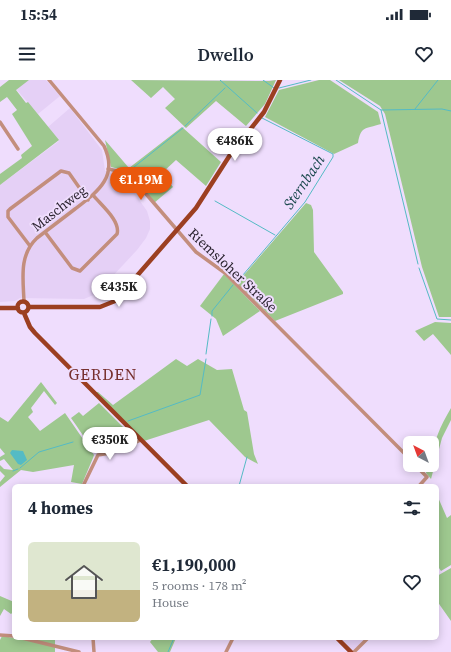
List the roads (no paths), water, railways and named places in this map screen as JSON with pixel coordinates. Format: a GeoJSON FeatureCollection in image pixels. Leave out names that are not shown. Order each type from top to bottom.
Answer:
{"type":"FeatureCollection","features":[{"type":"Feature","properties":{"kind":"main road","name":"Riemsloher Straße"},"geometry":{"type":"LineString","coordinates":[[29,307],[100,307],[110,304],[119,297],[201,201],[236,147],[264,112],[280,80]]}},
{"type":"Feature","properties":{"kind":"main road"},"geometry":{"type":"LineString","coordinates":[[18,308],[19,303],[24,301],[28,304],[28,310],[24,313]]}},
{"type":"Feature","properties":{"kind":"main road"},"geometry":{"type":"LineString","coordinates":[[0,308],[18,308]]}},
{"type":"Feature","properties":{"kind":"main road"},"geometry":{"type":"LineString","coordinates":[[18,308],[20,312],[24,313],[27,322],[35,333],[184,484]]}},
{"type":"Feature","properties":{"kind":"main road"},"geometry":{"type":"LineString","coordinates":[[339,640],[351,652]]}},
{"type":"Feature","properties":{"kind":"street"},"geometry":{"type":"LineString","coordinates":[[49,80],[104,146],[108,156],[108,169],[128,173],[176,232]]}},
{"type":"Feature","properties":{"kind":"street"},"geometry":{"type":"LineString","coordinates":[[0,122],[18,150]]}},
{"type":"Feature","properties":{"kind":"street"},"geometry":{"type":"LineString","coordinates":[[0,133],[4,130]]}},
{"type":"Feature","properties":{"kind":"street","name":"Maschweg"},"geometry":{"type":"LineString","coordinates":[[24,301],[23,262],[30,246],[45,232],[93,196],[103,184],[108,169]]}},
{"type":"Feature","properties":{"kind":"street"},"geometry":{"type":"LineString","coordinates":[[30,246],[8,217],[10,209],[61,171],[69,173],[88,200]]}},
{"type":"Feature","properties":{"kind":"street"},"geometry":{"type":"LineString","coordinates":[[45,232],[72,268],[80,271],[117,234],[118,230],[118,226],[93,196]]}},
{"type":"Feature","properties":{"kind":"street","name":"Riemsloher Straße"},"geometry":{"type":"LineString","coordinates":[[176,232],[196,252],[225,273],[403,453]]}},
{"type":"Feature","properties":{"kind":"street"},"geometry":{"type":"LineString","coordinates":[[84,484],[98,455],[110,453],[141,440]]}},
{"type":"Feature","properties":{"kind":"street"},"geometry":{"type":"LineString","coordinates":[[421,484],[427,477],[422,472]]}},
{"type":"Feature","properties":{"kind":"street"},"geometry":{"type":"LineString","coordinates":[[0,635],[12,636]]}},
{"type":"Feature","properties":{"kind":"street"},"geometry":{"type":"LineString","coordinates":[[30,640],[79,652]]}},
{"type":"Feature","properties":{"kind":"street"},"geometry":{"type":"LineString","coordinates":[[93,640],[94,652]]}},
{"type":"Feature","properties":{"kind":"street"},"geometry":{"type":"LineString","coordinates":[[226,652],[232,640]]}},
{"type":"Feature","properties":{"kind":"street"},"geometry":{"type":"LineString","coordinates":[[354,652],[366,640]]}},
{"type":"Feature","properties":{"kind":"waterway","name":"Sternbach"},"geometry":{"type":"LineString","coordinates":[[220,80],[257,113]]}},
{"type":"Feature","properties":{"kind":"waterway"},"geometry":{"type":"LineString","coordinates":[[263,80],[274,88]]}},
{"type":"Feature","properties":{"kind":"waterway"},"geometry":{"type":"LineString","coordinates":[[279,88],[311,80]]}},
{"type":"Feature","properties":{"kind":"waterway"},"geometry":{"type":"LineString","coordinates":[[336,80],[381,110],[442,109],[451,111]]}},
{"type":"Feature","properties":{"kind":"waterway"},"geometry":{"type":"LineString","coordinates":[[415,109],[438,80]]}},
{"type":"Feature","properties":{"kind":"waterway"},"geometry":{"type":"LineString","coordinates":[[185,126],[225,88]]}},
{"type":"Feature","properties":{"kind":"waterway"},"geometry":{"type":"LineString","coordinates":[[381,110],[418,264]]}},
{"type":"Feature","properties":{"kind":"waterway","name":"Sternbach"},"geometry":{"type":"LineString","coordinates":[[237,282],[305,202],[333,157],[333,154],[262,118]]}},
{"type":"Feature","properties":{"kind":"waterway"},"geometry":{"type":"LineString","coordinates":[[129,171],[183,128]]}},
{"type":"Feature","properties":{"kind":"waterway"},"geometry":{"type":"LineString","coordinates":[[215,201],[275,235]]}},
{"type":"Feature","properties":{"kind":"waterway"},"geometry":{"type":"LineString","coordinates":[[419,268],[437,319],[451,320]]}},
{"type":"Feature","properties":{"kind":"waterway","name":"Sternbach"},"geometry":{"type":"LineString","coordinates":[[212,316],[212,311],[233,285]]}},
{"type":"Feature","properties":{"kind":"waterway","name":"Sternbach"},"geometry":{"type":"LineString","coordinates":[[206,354],[211,319]]}},
{"type":"Feature","properties":{"kind":"waterway","name":"Sternbach"},"geometry":{"type":"LineString","coordinates":[[128,421],[200,395],[206,359]]}},
{"type":"Feature","properties":{"kind":"waterway"},"geometry":{"type":"LineString","coordinates":[[20,468],[39,452],[73,442]]}},
{"type":"Feature","properties":{"kind":"waterway"},"geometry":{"type":"LineString","coordinates":[[240,484],[247,457]]}},
{"type":"Feature","properties":{"kind":"waterway"},"geometry":{"type":"LineString","coordinates":[[13,471],[18,469]]}},
{"type":"Feature","properties":{"kind":"waterway"},"geometry":{"type":"LineString","coordinates":[[168,652],[173,640]]}},
{"type":"Feature","properties":{"kind":"district","name":"GERDEN"},"geometry":{"type":"Point","coordinates":[103,374]}}]}
